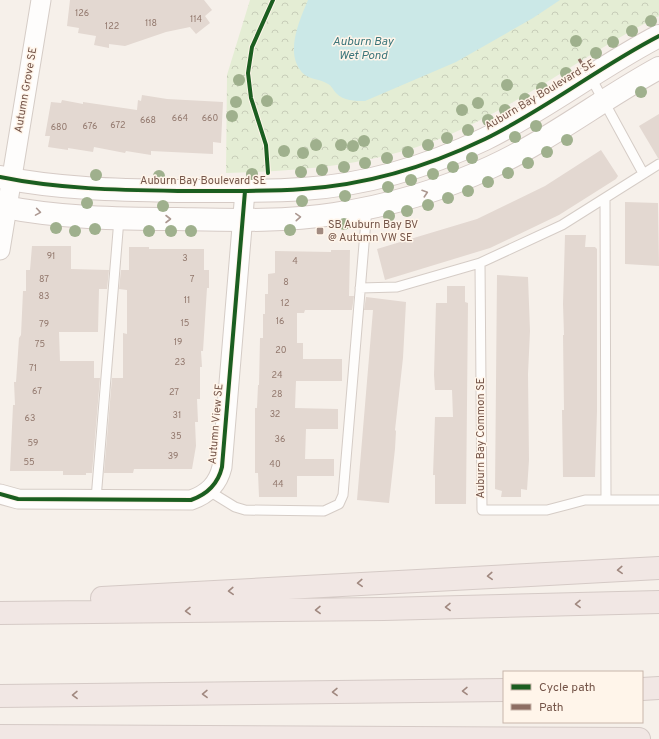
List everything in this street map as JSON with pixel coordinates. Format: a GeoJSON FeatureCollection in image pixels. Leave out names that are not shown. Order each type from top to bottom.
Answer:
{"type":"FeatureCollection","features":[{"type":"Feature","properties":{"kind":"highway"},"geometry":{"type":"LineString","coordinates":[[6,614],[40,602],[659,568]]}},
{"type":"Feature","properties":{"kind":"highway"},"geometry":{"type":"LineString","coordinates":[[6,614],[384,609],[659,602]]}},
{"type":"Feature","properties":{"kind":"highway"},"geometry":{"type":"LineString","coordinates":[[643,689],[659,688]]}},
{"type":"Feature","properties":{"kind":"highway"},"geometry":{"type":"LineString","coordinates":[[0,696],[503,690]]}},
{"type":"Feature","properties":{"kind":"highway"},"geometry":{"type":"LineString","coordinates":[[0,736],[639,739]]}},
{"type":"Feature","properties":{"kind":"street","name":"Autumn Grove SE"},"geometry":{"type":"LineString","coordinates":[[3,207],[5,178],[41,0]]}},
{"type":"Feature","properties":{"kind":"street","name":"Auburn Bay Boulevard SE"},"geometry":{"type":"LineString","coordinates":[[5,178],[48,185],[96,189],[245,191],[305,189],[372,178],[415,166],[455,152],[485,139],[523,118],[589,75],[659,36]]}},
{"type":"Feature","properties":{"kind":"street"},"geometry":{"type":"LineString","coordinates":[[0,250],[3,207],[45,214],[119,219],[242,220],[312,216],[367,208],[410,198],[448,185],[520,153],[604,100],[659,68]]}},
{"type":"Feature","properties":{"kind":"street","name":"Autumn View SE"},"geometry":{"type":"LineString","coordinates":[[0,494],[18,499],[191,500],[200,497],[209,490],[220,476],[222,467],[245,191]]}},
{"type":"Feature","properties":{"kind":"lane"},"geometry":{"type":"LineString","coordinates":[[589,75],[643,173]]}},
{"type":"Feature","properties":{"kind":"lane"},"geometry":{"type":"LineString","coordinates":[[360,288],[397,287],[480,264],[550,231],[659,164]]}},
{"type":"Feature","properties":{"kind":"lane"},"geometry":{"type":"LineString","coordinates":[[605,198],[606,500]]}},
{"type":"Feature","properties":{"kind":"lane"},"geometry":{"type":"LineString","coordinates":[[209,490],[235,506],[245,510],[324,510],[339,504],[343,495],[345,484],[367,208]]}},
{"type":"Feature","properties":{"kind":"lane"},"geometry":{"type":"LineString","coordinates":[[96,499],[119,219]]}},
{"type":"Feature","properties":{"kind":"lane","name":"Auburn Bay Common SE"},"geometry":{"type":"LineString","coordinates":[[480,264],[482,510],[547,510],[579,501],[659,500]]}},
{"type":"Feature","properties":{"kind":"green space"},"geometry":{"type":"Polygon","coordinates":[[[250,0],[659,0],[659,16],[607,45],[504,107],[451,134],[424,144],[397,153],[341,164],[312,168],[226,173],[227,75],[250,0]]]}},
{"type":"Feature","properties":{"kind":"water","name":"Auburn Bay Wet Pond"},"geometry":{"type":"Polygon","coordinates":[[[308,0],[560,0],[533,18],[456,62],[365,101],[353,101],[342,98],[329,85],[322,81],[308,77],[298,67],[295,59],[295,39],[297,28],[308,0]]]}},
{"type":"Feature","properties":{"kind":"building"},"geometry":{"type":"Polygon","coordinates":[[[70,0],[204,0],[212,10],[205,16],[210,23],[196,34],[190,27],[166,32],[125,46],[109,44],[109,48],[94,45],[96,36],[78,33],[79,28],[67,26],[70,0]]]}},
{"type":"Feature","properties":{"kind":"building"},"geometry":{"type":"Polygon","coordinates":[[[142,95],[167,99],[223,102],[221,143],[213,142],[213,154],[151,151],[151,155],[126,151],[125,153],[94,147],[93,152],[68,148],[68,150],[48,147],[50,136],[45,136],[51,102],[61,103],[62,100],[137,110],[138,100],[141,101],[142,95]]]}},
{"type":"Feature","properties":{"kind":"building"},"geometry":{"type":"Polygon","coordinates":[[[659,114],[659,158],[658,158],[639,126],[659,114]]]}},
{"type":"Feature","properties":{"kind":"building"},"geometry":{"type":"Polygon","coordinates":[[[601,150],[618,176],[616,179],[559,215],[490,248],[385,280],[377,249],[477,219],[545,186],[601,150]]]}},
{"type":"Feature","properties":{"kind":"building"},"geometry":{"type":"Polygon","coordinates":[[[625,202],[658,203],[659,266],[625,264],[625,202]]]}},
{"type":"Feature","properties":{"kind":"building"},"geometry":{"type":"Polygon","coordinates":[[[565,235],[586,235],[585,247],[595,247],[597,249],[597,411],[595,477],[563,477],[562,410],[564,410],[563,304],[565,235]]]}},
{"type":"Feature","properties":{"kind":"building"},"geometry":{"type":"Polygon","coordinates":[[[32,246],[71,246],[71,269],[109,270],[107,289],[99,289],[98,332],[59,332],[60,361],[94,361],[94,378],[100,378],[92,473],[86,473],[86,475],[63,475],[63,471],[10,471],[13,405],[15,405],[14,382],[16,382],[19,338],[21,335],[23,291],[26,291],[26,270],[30,270],[32,246]]]}},
{"type":"Feature","properties":{"kind":"building"},"geometry":{"type":"Polygon","coordinates":[[[129,247],[149,247],[149,249],[204,249],[204,270],[209,270],[209,288],[207,288],[203,351],[201,351],[202,367],[200,367],[200,399],[197,399],[198,422],[195,422],[196,446],[192,469],[134,469],[133,473],[104,473],[112,378],[123,378],[123,333],[127,334],[127,290],[119,289],[121,270],[129,270],[129,247]]]}},
{"type":"Feature","properties":{"kind":"building"},"geometry":{"type":"Polygon","coordinates":[[[331,250],[350,250],[349,296],[354,296],[352,310],[305,310],[304,313],[297,313],[297,343],[303,343],[303,359],[342,359],[342,381],[296,381],[295,408],[338,409],[338,429],[306,429],[305,459],[334,459],[334,476],[297,476],[297,497],[259,497],[258,473],[255,473],[255,408],[257,408],[260,338],[263,338],[263,314],[265,314],[265,294],[268,294],[268,274],[275,273],[275,251],[331,252],[331,250]]]}},
{"type":"Feature","properties":{"kind":"building"},"geometry":{"type":"Polygon","coordinates":[[[497,275],[528,277],[530,331],[528,374],[529,460],[527,490],[521,489],[521,497],[501,497],[502,491],[495,489],[497,275]]]}},
{"type":"Feature","properties":{"kind":"building"},"geometry":{"type":"Polygon","coordinates":[[[447,286],[465,286],[465,302],[468,303],[466,504],[435,504],[435,475],[433,475],[435,417],[453,417],[452,390],[435,390],[434,375],[436,303],[447,303],[447,286]]]}},
{"type":"Feature","properties":{"kind":"building"},"geometry":{"type":"Polygon","coordinates":[[[366,297],[406,302],[403,358],[389,503],[357,500],[373,310],[364,310],[366,297]]]}},
{"type":"Feature","properties":{"kind":"marked path"},"geometry":{"type":"LineString","coordinates":[[579,59],[589,75]]}},
{"type":"Feature","properties":{"kind":"cycle path"},"geometry":{"type":"LineString","coordinates":[[268,173],[266,145],[251,98],[248,73],[252,47],[273,0]]}},
{"type":"Feature","properties":{"kind":"cycle path"},"geometry":{"type":"LineString","coordinates":[[0,177],[66,186],[178,191],[257,191],[303,189],[326,187],[373,179],[442,158],[485,139],[529,115],[615,61],[659,36]]}},
{"type":"Feature","properties":{"kind":"cycle path"},"geometry":{"type":"LineString","coordinates":[[0,494],[18,499],[191,500],[197,498],[211,488],[218,478],[222,467],[245,191]]}},
{"type":"Feature","properties":{"kind":"place","name":"SB Auburn Bay BV @ Autumn VW SE"},"geometry":{"type":"Point","coordinates":[320,231]}}]}
